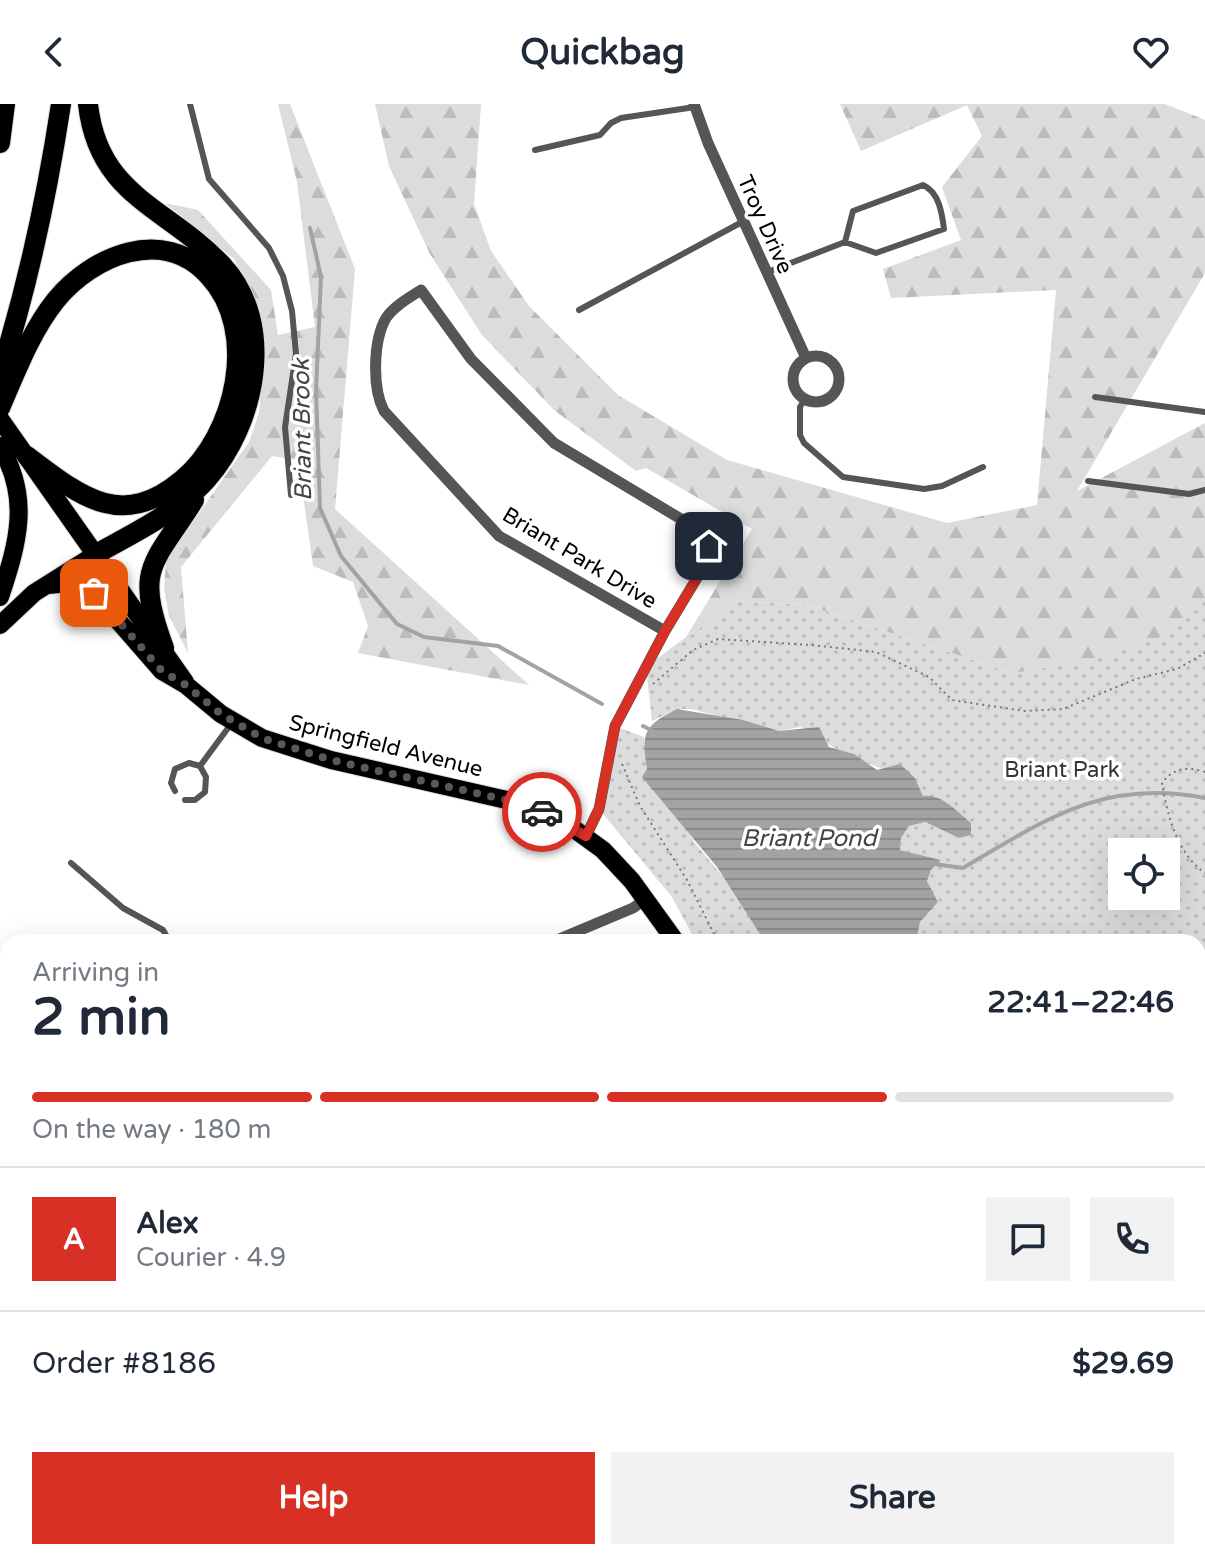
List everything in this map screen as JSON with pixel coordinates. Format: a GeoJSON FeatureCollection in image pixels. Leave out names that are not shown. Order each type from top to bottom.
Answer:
{"type":"FeatureCollection","features":[{"type":"Feature","properties":{"kind":"highway"},"geometry":{"type":"LineString","coordinates":[[0,143],[5,104]]}},
{"type":"Feature","properties":{"kind":"highway"},"geometry":{"type":"LineString","coordinates":[[0,374],[22,302],[41,220],[61,104]]}},
{"type":"Feature","properties":{"kind":"highway"},"geometry":{"type":"LineString","coordinates":[[88,104],[95,141],[111,172],[140,201],[224,268],[247,310],[254,352],[249,399],[237,434],[167,535],[151,571],[152,614],[164,648]]}},
{"type":"Feature","properties":{"kind":"highway"},"geometry":{"type":"LineString","coordinates":[[0,408],[44,317],[66,289],[96,264],[135,251],[165,252],[196,265],[220,290],[228,308],[235,344],[231,401],[214,442],[180,481],[144,502],[110,505],[83,497],[27,456]]}},
{"type":"Feature","properties":{"kind":"highway"},"geometry":{"type":"LineString","coordinates":[[96,554],[168,511],[206,480]]}},
{"type":"Feature","properties":{"kind":"main road","name":"Springfield Avenue"},"geometry":{"type":"LineString","coordinates":[[0,419],[164,648],[186,685]]}},
{"type":"Feature","properties":{"kind":"main road"},"geometry":{"type":"LineString","coordinates":[[0,446],[16,482],[21,521],[0,597]]}},
{"type":"Feature","properties":{"kind":"main road"},"geometry":{"type":"LineString","coordinates":[[0,625],[48,585],[96,554]]}},
{"type":"Feature","properties":{"kind":"main road","name":"Springfield Avenue"},"geometry":{"type":"LineString","coordinates":[[48,585],[68,583],[94,593],[150,660],[233,721],[262,738],[331,760],[524,804],[586,836],[646,899],[670,934]]}},
{"type":"Feature","properties":{"kind":"street","name":"Troy Drive"},"geometry":{"type":"LineString","coordinates":[[695,105],[742,222],[806,358]]}},
{"type":"Feature","properties":{"kind":"street","name":"Briant Park Drive"},"geometry":{"type":"LineString","coordinates":[[586,836],[599,809],[615,726],[665,631],[709,558],[704,537],[696,528],[554,443],[471,359],[421,290],[396,307],[387,316],[380,341],[376,385],[384,411],[499,536],[665,631]]}},
{"type":"Feature","properties":{"kind":"street"},"geometry":{"type":"LineString","coordinates":[[806,358],[829,359],[840,380],[828,399],[805,399],[795,388],[793,374],[806,358]]}},
{"type":"Feature","properties":{"kind":"street"},"geometry":{"type":"LineString","coordinates":[[571,934],[633,908],[646,899]]}},
{"type":"Feature","properties":{"kind":"lane"},"geometry":{"type":"LineString","coordinates":[[190,104],[209,179],[269,248],[283,276],[292,311],[296,354],[285,427],[291,495]]}},
{"type":"Feature","properties":{"kind":"lane"},"geometry":{"type":"LineString","coordinates":[[535,150],[600,135],[621,118],[695,105]]}},
{"type":"Feature","properties":{"kind":"lane"},"geometry":{"type":"LineString","coordinates":[[765,273],[845,242],[876,253],[944,229],[941,208],[930,187],[923,185],[853,211],[845,242]]}},
{"type":"Feature","properties":{"kind":"lane"},"geometry":{"type":"LineString","coordinates":[[579,310],[742,222]]}},
{"type":"Feature","properties":{"kind":"lane"},"geometry":{"type":"LineString","coordinates":[[1095,397],[1205,412]]}},
{"type":"Feature","properties":{"kind":"lane"},"geometry":{"type":"LineString","coordinates":[[805,399],[800,407],[800,435],[843,477],[924,489],[942,486],[983,467]]}},
{"type":"Feature","properties":{"kind":"lane"},"geometry":{"type":"LineString","coordinates":[[1088,481],[1189,494],[1205,490]]}},
{"type":"Feature","properties":{"kind":"lane"},"geometry":{"type":"LineString","coordinates":[[200,766],[233,721]]}},
{"type":"Feature","properties":{"kind":"lane"},"geometry":{"type":"LineString","coordinates":[[175,791],[171,783],[175,769],[189,763],[200,766],[206,777],[205,792],[195,800],[185,800]]}},
{"type":"Feature","properties":{"kind":"lane"},"geometry":{"type":"LineString","coordinates":[[71,863],[123,908],[165,934]]}},
{"type":"Feature","properties":{"kind":"path"},"geometry":{"type":"LineString","coordinates":[[647,689],[693,650],[718,639],[876,652],[929,677],[952,700],[1024,711],[1063,709],[1136,679],[1177,669],[1205,653]]}},
{"type":"Feature","properties":{"kind":"path"},"geometry":{"type":"LineString","coordinates":[[618,758],[640,806],[687,880],[714,934]]}},
{"type":"Feature","properties":{"kind":"path"},"geometry":{"type":"LineString","coordinates":[[1205,772],[1181,768],[1169,773],[1162,783],[1167,813],[1188,855],[1205,873]]}},
{"type":"Feature","properties":{"kind":"green space"},"geometry":{"type":"Polygon","coordinates":[[[278,104],[290,104],[355,269],[335,509],[529,685],[358,653],[368,626],[353,582],[313,566],[298,460],[272,456],[181,567],[188,653],[169,616],[164,589],[166,560],[249,442],[259,413],[264,348],[255,302],[234,259],[165,203],[198,210],[271,290],[278,335],[315,327],[297,182],[278,104]]]}},
{"type":"Feature","properties":{"kind":"green space"},"geometry":{"type":"Polygon","coordinates":[[[375,104],[481,104],[474,204],[491,251],[529,306],[618,395],[727,460],[947,523],[1037,505],[1056,290],[891,298],[883,269],[961,240],[942,187],[982,136],[967,105],[861,151],[840,104],[1165,104],[1205,120],[1205,273],[1077,491],[1205,423],[1205,599],[1200,607],[1158,638],[1089,661],[1012,673],[807,605],[734,601],[683,642],[752,529],[646,468],[636,471],[554,410],[482,335],[430,254],[389,166],[375,104]]]}},
{"type":"Feature","properties":{"kind":"green space","name":"Briant Park"},"geometry":{"type":"Polygon","coordinates":[[[1205,599],[1205,934],[918,934],[920,922],[938,902],[927,881],[931,870],[941,860],[900,850],[901,838],[909,826],[924,822],[959,838],[923,796],[915,778],[855,758],[801,727],[779,731],[691,709],[677,709],[652,721],[646,667],[734,601],[807,605],[1012,673],[1199,607],[1205,599]]]}},
{"type":"Feature","properties":{"kind":"green space"},"geometry":{"type":"Polygon","coordinates":[[[615,726],[644,737],[647,769],[695,843],[733,889],[760,934],[692,934],[672,897],[599,809],[615,726]]]}},
{"type":"Feature","properties":{"kind":"water","name":"Briant Pond"},"geometry":{"type":"Polygon","coordinates":[[[677,709],[743,720],[779,731],[819,727],[829,747],[854,754],[877,770],[900,764],[915,778],[923,796],[936,797],[955,809],[971,823],[971,835],[959,838],[925,822],[909,826],[901,838],[900,850],[941,860],[931,870],[927,881],[938,902],[920,922],[918,934],[760,934],[717,867],[642,777],[647,769],[645,738],[658,720],[677,709]]]}},
{"type":"Feature","properties":{"kind":"waterway","name":"Briant Brook"},"geometry":{"type":"LineString","coordinates":[[310,228],[321,277],[316,391],[320,508],[341,556],[397,624],[424,637],[498,646],[602,704]]}},
{"type":"Feature","properties":{"kind":"waterway","name":"Briant Brook"},"geometry":{"type":"LineString","coordinates":[[643,726],[653,731]]}},
{"type":"Feature","properties":{"kind":"waterway","name":"Briant Brook"},"geometry":{"type":"LineString","coordinates":[[934,864],[963,868],[1049,819],[1105,799],[1169,793],[1205,798]]}},
{"type":"Feature","properties":{"kind":"way so far"},"geometry":{"type":"LineString","coordinates":[[94,593],[162,671],[186,685],[221,714],[262,738],[331,760],[524,804],[542,812]]}},
{"type":"Feature","properties":{"kind":"route"},"geometry":{"type":"LineString","coordinates":[[542,812],[586,836],[599,809],[610,739],[615,726],[665,631],[703,571],[709,558],[709,546]]}}]}
